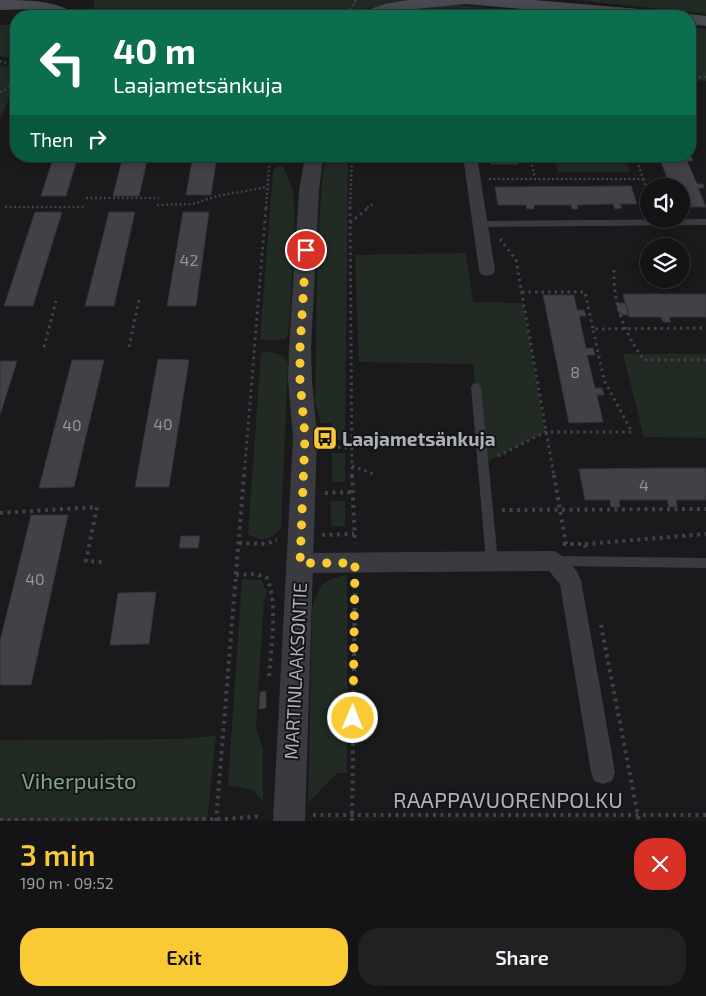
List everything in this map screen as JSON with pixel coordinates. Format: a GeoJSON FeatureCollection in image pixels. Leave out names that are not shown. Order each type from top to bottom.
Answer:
{"type":"FeatureCollection","features":[{"type":"Feature","properties":{"kind":"main road"},"geometry":{"type":"LineString","coordinates":[[388,10],[402,5],[460,0]]}},
{"type":"Feature","properties":{"kind":"main road"},"geometry":{"type":"LineString","coordinates":[[472,0],[591,10]]}},
{"type":"Feature","properties":{"kind":"main road"},"geometry":{"type":"LineString","coordinates":[[0,5],[42,2],[60,10]]}},
{"type":"Feature","properties":{"kind":"street","name":"MARTINLAAKSONTIE"},"geometry":{"type":"LineString","coordinates":[[299,162],[300,176],[309,191]]}},
{"type":"Feature","properties":{"kind":"street","name":"MARTINLAAKSONTIE"},"geometry":{"type":"LineString","coordinates":[[300,818],[300,563],[305,436],[300,380],[300,348],[309,191],[313,162]]}},
{"type":"Feature","properties":{"kind":"street"},"geometry":{"type":"LineString","coordinates":[[471,162],[484,224],[487,270]]}},
{"type":"Feature","properties":{"kind":"street"},"geometry":{"type":"LineString","coordinates":[[300,563],[355,554],[492,562],[559,550],[570,580],[603,772]]}},
{"type":"Feature","properties":{"kind":"lane"},"geometry":{"type":"LineString","coordinates":[[484,224],[706,222]]}},
{"type":"Feature","properties":{"kind":"lane"},"geometry":{"type":"LineString","coordinates":[[476,387],[492,562]]}},
{"type":"Feature","properties":{"kind":"lane"},"geometry":{"type":"LineString","coordinates":[[559,550],[588,562],[706,563]]}},
{"type":"Feature","properties":{"kind":"path"},"geometry":{"type":"LineString","coordinates":[[216,820],[269,162]]}},
{"type":"Feature","properties":{"kind":"path"},"geometry":{"type":"LineString","coordinates":[[352,162],[350,223],[351,448],[355,554],[352,821]]}},
{"type":"Feature","properties":{"kind":"path"},"geometry":{"type":"LineString","coordinates":[[531,162],[535,178]]}},
{"type":"Feature","properties":{"kind":"path"},"geometry":{"type":"LineString","coordinates":[[638,162],[643,178]]}},
{"type":"Feature","properties":{"kind":"path"},"geometry":{"type":"LineString","coordinates":[[473,178],[640,179]]}},
{"type":"Feature","properties":{"kind":"path"},"geometry":{"type":"LineString","coordinates":[[158,205],[193,204],[217,196],[267,187]]}},
{"type":"Feature","properties":{"kind":"path"},"geometry":{"type":"LineString","coordinates":[[86,198],[159,198]]}},
{"type":"Feature","properties":{"kind":"path"},"geometry":{"type":"LineString","coordinates":[[350,223],[374,203]]}},
{"type":"Feature","properties":{"kind":"path"},"geometry":{"type":"LineString","coordinates":[[5,207],[84,207]]}},
{"type":"Feature","properties":{"kind":"path"},"geometry":{"type":"LineString","coordinates":[[484,224],[516,260],[560,511],[559,550],[585,544],[706,534]]}},
{"type":"Feature","properties":{"kind":"path"},"geometry":{"type":"LineString","coordinates":[[614,270],[615,305],[624,329],[644,360],[706,360]]}},
{"type":"Feature","properties":{"kind":"path"},"geometry":{"type":"LineString","coordinates":[[483,464],[545,432],[632,432],[604,380],[585,292],[522,292]]}},
{"type":"Feature","properties":{"kind":"path"},"geometry":{"type":"LineString","coordinates":[[129,347],[139,299]]}},
{"type":"Feature","properties":{"kind":"path"},"geometry":{"type":"LineString","coordinates":[[44,347],[56,301]]}},
{"type":"Feature","properties":{"kind":"path"},"geometry":{"type":"LineString","coordinates":[[593,329],[706,328]]}},
{"type":"Feature","properties":{"kind":"path"},"geometry":{"type":"LineString","coordinates":[[325,447],[351,448]]}},
{"type":"Feature","properties":{"kind":"path"},"geometry":{"type":"LineString","coordinates":[[352,466],[374,474]]}},
{"type":"Feature","properties":{"kind":"path"},"geometry":{"type":"LineString","coordinates":[[325,492],[352,492]]}},
{"type":"Feature","properties":{"kind":"path"},"geometry":{"type":"LineString","coordinates":[[0,513],[96,507],[86,561],[106,562]]}},
{"type":"Feature","properties":{"kind":"path"},"geometry":{"type":"LineString","coordinates":[[487,510],[706,509]]}},
{"type":"Feature","properties":{"kind":"path"},"geometry":{"type":"LineString","coordinates":[[355,554],[364,544]]}},
{"type":"Feature","properties":{"kind":"path"},"geometry":{"type":"LineString","coordinates":[[585,544],[588,562]]}},
{"type":"Feature","properties":{"kind":"path"},"geometry":{"type":"LineString","coordinates":[[236,574],[264,576],[269,580],[272,600],[268,682]]}},
{"type":"Feature","properties":{"kind":"path"},"geometry":{"type":"LineString","coordinates":[[600,619],[638,818]]}},
{"type":"Feature","properties":{"kind":"path","name":"RAAPPAVUORENPOLKU"},"geometry":{"type":"LineString","coordinates":[[300,818],[352,815],[638,818],[706,815]]}},
{"type":"Feature","properties":{"kind":"path"},"geometry":{"type":"LineString","coordinates":[[0,820],[216,820],[262,816]]}},
{"type":"Feature","properties":{"kind":"green space"},"geometry":{"type":"Polygon","coordinates":[[[94,0],[404,0],[363,10],[94,10],[94,0]]]}},
{"type":"Feature","properties":{"kind":"green space"},"geometry":{"type":"Polygon","coordinates":[[[574,0],[706,0],[706,14],[696,13],[696,10],[668,10],[574,0]]]}},
{"type":"Feature","properties":{"kind":"green space"},"geometry":{"type":"Polygon","coordinates":[[[457,5],[517,10],[411,10],[457,5]]]}},
{"type":"Feature","properties":{"kind":"green space"},"geometry":{"type":"Polygon","coordinates":[[[10,24],[10,58],[0,56],[0,25],[10,24]]]}},
{"type":"Feature","properties":{"kind":"green space"},"geometry":{"type":"Polygon","coordinates":[[[696,28],[706,29],[706,81],[696,80],[696,28]]]}},
{"type":"Feature","properties":{"kind":"green space"},"geometry":{"type":"Polygon","coordinates":[[[0,65],[10,68],[10,98],[0,120],[0,65]]]}},
{"type":"Feature","properties":{"kind":"green space"},"geometry":{"type":"Polygon","coordinates":[[[324,162],[348,162],[345,441],[332,440],[332,423],[321,423],[315,402],[318,248],[324,162]]]}},
{"type":"Feature","properties":{"kind":"green space"},"geometry":{"type":"Polygon","coordinates":[[[556,162],[627,162],[630,172],[558,172],[556,162]]]}},
{"type":"Feature","properties":{"kind":"green space"},"geometry":{"type":"Polygon","coordinates":[[[283,166],[293,191],[295,221],[289,329],[286,339],[270,341],[260,339],[273,171],[276,167],[283,166]]]}},
{"type":"Feature","properties":{"kind":"green space"},"geometry":{"type":"Polygon","coordinates":[[[466,253],[473,302],[523,303],[545,432],[483,464],[473,364],[359,362],[355,255],[466,253]]]}},
{"type":"Feature","properties":{"kind":"green space"},"geometry":{"type":"Polygon","coordinates":[[[268,352],[280,355],[288,363],[281,528],[274,535],[262,539],[248,534],[261,353],[268,352]]]}},
{"type":"Feature","properties":{"kind":"green space"},"geometry":{"type":"Polygon","coordinates":[[[623,354],[706,354],[706,438],[644,437],[623,354]]]}},
{"type":"Feature","properties":{"kind":"green space"},"geometry":{"type":"Polygon","coordinates":[[[332,453],[345,453],[345,482],[332,482],[332,453]]]}},
{"type":"Feature","properties":{"kind":"green space"},"geometry":{"type":"Polygon","coordinates":[[[331,501],[345,501],[345,526],[331,526],[331,501]]]}},
{"type":"Feature","properties":{"kind":"green space"},"geometry":{"type":"Polygon","coordinates":[[[347,575],[347,773],[337,773],[308,803],[312,610],[322,585],[332,579],[347,575]]]}},
{"type":"Feature","properties":{"kind":"green space"},"geometry":{"type":"Polygon","coordinates":[[[242,579],[261,580],[267,591],[264,600],[256,728],[263,749],[263,802],[253,790],[228,785],[242,579]]]}},
{"type":"Feature","properties":{"kind":"green space","name":"Viherpuisto"},"geometry":{"type":"Polygon","coordinates":[[[216,736],[207,821],[0,821],[0,740],[178,739],[216,736]]]}},
{"type":"Feature","properties":{"kind":"building"},"geometry":{"type":"Polygon","coordinates":[[[52,162],[76,162],[66,196],[41,196],[52,162]]]}},
{"type":"Feature","properties":{"kind":"building"},"geometry":{"type":"Polygon","coordinates":[[[122,162],[147,162],[139,196],[113,196],[122,162]]]}},
{"type":"Feature","properties":{"kind":"building"},"geometry":{"type":"Polygon","coordinates":[[[192,162],[216,162],[211,195],[186,195],[192,162]]]}},
{"type":"Feature","properties":{"kind":"building"},"geometry":{"type":"Polygon","coordinates":[[[491,162],[518,162],[518,164],[491,164],[491,162]]]}},
{"type":"Feature","properties":{"kind":"building"},"geometry":{"type":"Polygon","coordinates":[[[661,162],[687,162],[697,184],[703,184],[704,188],[698,188],[706,207],[690,207],[690,178],[667,178],[661,162]]]}},
{"type":"Feature","properties":{"kind":"building"},"geometry":{"type":"Polygon","coordinates":[[[631,186],[637,204],[620,204],[622,208],[615,209],[613,204],[577,205],[578,209],[572,209],[571,205],[534,205],[534,209],[527,209],[526,205],[498,205],[495,187],[631,186]]]}},
{"type":"Feature","properties":{"kind":"building"},"geometry":{"type":"Polygon","coordinates":[[[35,212],[62,212],[33,306],[4,306],[35,212]]]}},
{"type":"Feature","properties":{"kind":"building"},"geometry":{"type":"Polygon","coordinates":[[[109,212],[135,212],[114,306],[85,306],[109,212]]]}},
{"type":"Feature","properties":{"kind":"building"},"geometry":{"type":"Polygon","coordinates":[[[183,212],[209,212],[196,306],[167,306],[183,212]]]}},
{"type":"Feature","properties":{"kind":"building"},"geometry":{"type":"Polygon","coordinates":[[[623,294],[706,294],[706,317],[669,317],[671,322],[663,322],[661,317],[629,317],[623,294]]]}},
{"type":"Feature","properties":{"kind":"building"},"geometry":{"type":"Polygon","coordinates":[[[543,295],[574,295],[577,310],[584,310],[586,316],[579,316],[586,348],[593,348],[595,355],[587,355],[595,388],[602,388],[604,395],[597,395],[603,422],[569,423],[543,295]]]}},
{"type":"Feature","properties":{"kind":"building"},"geometry":{"type":"Polygon","coordinates":[[[616,303],[626,303],[629,315],[620,315],[616,303]]]}},
{"type":"Feature","properties":{"kind":"building"},"geometry":{"type":"Polygon","coordinates":[[[158,359],[189,360],[169,487],[135,487],[158,359]]]}},
{"type":"Feature","properties":{"kind":"building"},"geometry":{"type":"Polygon","coordinates":[[[72,360],[104,360],[74,487],[39,488],[72,360]]]}},
{"type":"Feature","properties":{"kind":"building"},"geometry":{"type":"Polygon","coordinates":[[[0,361],[17,361],[0,415],[0,361]]]}},
{"type":"Feature","properties":{"kind":"building"},"geometry":{"type":"Polygon","coordinates":[[[706,468],[706,500],[676,500],[677,507],[669,507],[667,500],[619,500],[620,507],[611,507],[610,500],[585,500],[579,469],[706,468]]]}},
{"type":"Feature","properties":{"kind":"building"},"geometry":{"type":"Polygon","coordinates":[[[31,515],[68,515],[31,685],[0,685],[0,641],[31,515]]]}},
{"type":"Feature","properties":{"kind":"building"},"geometry":{"type":"Polygon","coordinates":[[[181,536],[200,536],[198,548],[179,548],[181,536]]]}},
{"type":"Feature","properties":{"kind":"building"},"geometry":{"type":"Polygon","coordinates":[[[156,592],[149,644],[110,645],[118,593],[156,592]]]}},
{"type":"Feature","properties":{"kind":"building"},"geometry":{"type":"Polygon","coordinates":[[[266,691],[266,708],[259,709],[260,692],[266,691]]]}},
{"type":"Feature","properties":{"kind":"place","name":"Laajametsänkuja"},"geometry":{"type":"Point","coordinates":[325,438]}},
{"type":"Feature","properties":{"kind":"route"},"geometry":{"type":"LineString","coordinates":[[306,250],[300,348],[300,380],[305,436],[300,563],[355,563],[353,718]]}}]}
